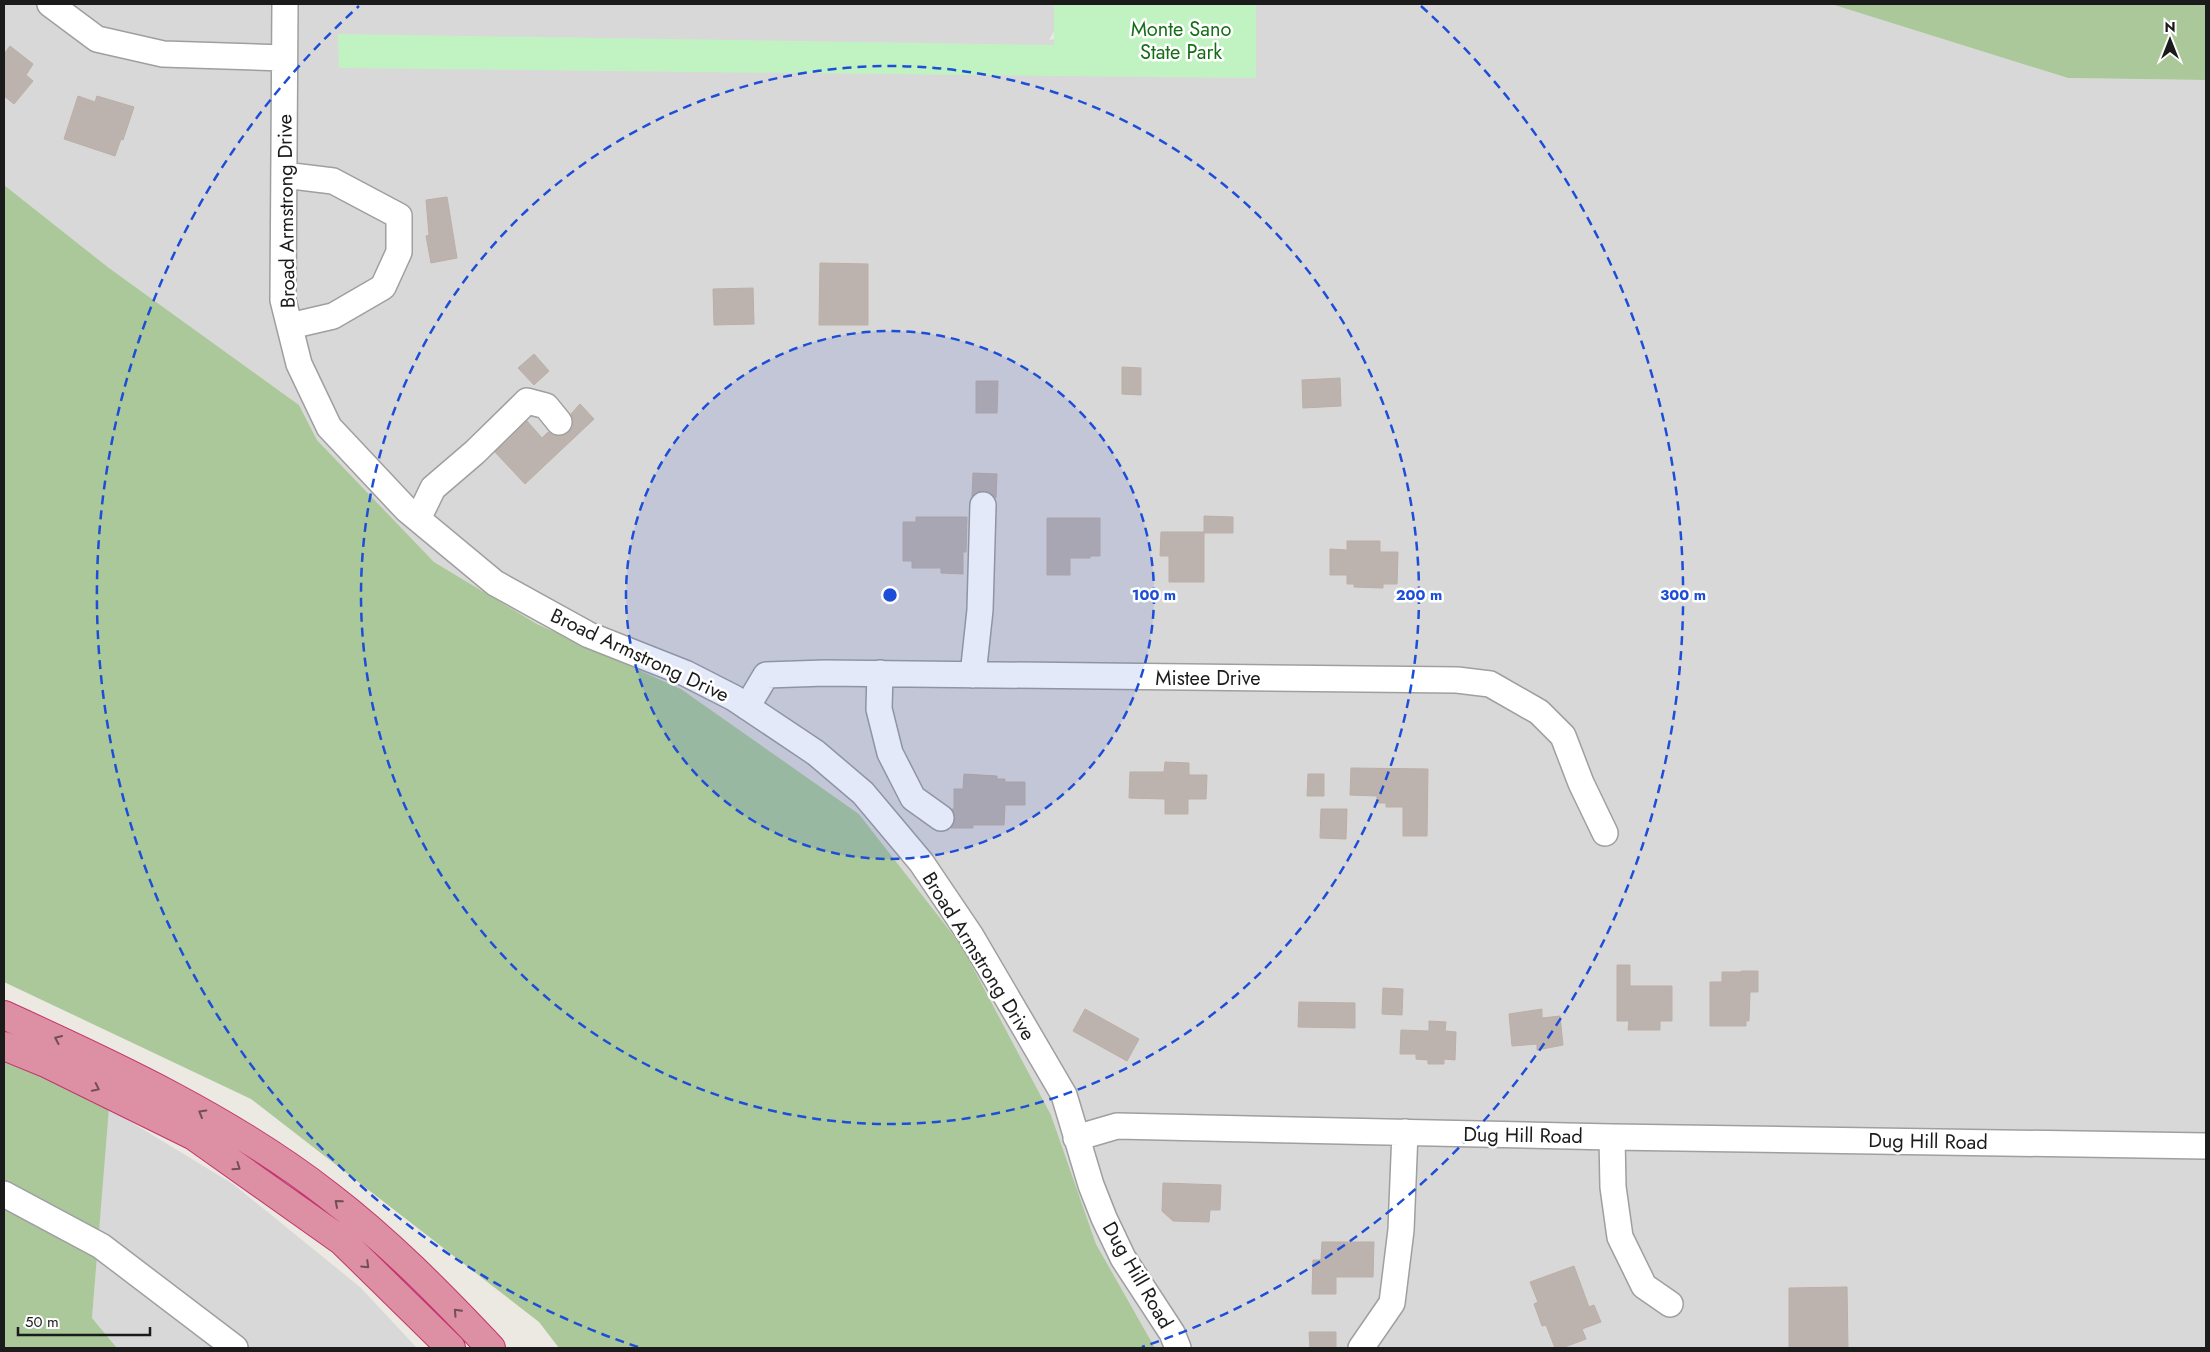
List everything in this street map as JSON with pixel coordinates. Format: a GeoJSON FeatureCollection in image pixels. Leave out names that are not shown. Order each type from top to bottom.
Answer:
{"type":"FeatureCollection","features":[{"type":"Feature","properties":{"kind":"highway"},"geometry":{"type":"LineString","coordinates":[[4,1015],[102,1059],[193,1108],[284,1164],[328,1195],[433,1286],[490,1348]]}},
{"type":"Feature","properties":{"kind":"highway"},"geometry":{"type":"LineString","coordinates":[[4,1046],[46,1063],[194,1136],[342,1242],[451,1348]]}},
{"type":"Feature","properties":{"kind":"street"},"geometry":{"type":"LineString","coordinates":[[50,4],[97,39],[163,54],[284,58]]}},
{"type":"Feature","properties":{"kind":"street","name":"Broad Armstrong Drive"},"geometry":{"type":"LineString","coordinates":[[285,4],[283,300],[299,364],[329,427],[407,510],[495,583],[589,635],[685,672],[747,707],[816,754],[863,793],[920,862],[971,936],[1064,1095],[1076,1138]]}},
{"type":"Feature","properties":{"kind":"street"},"geometry":{"type":"LineString","coordinates":[[284,175],[333,181],[399,216],[399,252],[383,288],[333,316],[290,326]]}},
{"type":"Feature","properties":{"kind":"street"},"geometry":{"type":"LineString","coordinates":[[418,520],[433,488],[475,452],[528,401],[546,406],[559,422]]}},
{"type":"Feature","properties":{"kind":"street"},"geometry":{"type":"LineString","coordinates":[[973,675],[980,610],[983,505]]}},
{"type":"Feature","properties":{"kind":"street","name":"Mistee Drive"},"geometry":{"type":"LineString","coordinates":[[747,707],[766,675],[825,672],[1457,680],[1490,684],[1539,712],[1563,736],[1581,783],[1605,833]]}},
{"type":"Feature","properties":{"kind":"street"},"geometry":{"type":"LineString","coordinates":[[880,673],[879,709],[890,754],[913,798],[941,818]]}},
{"type":"Feature","properties":{"kind":"street","name":"Dug Hill Road"},"geometry":{"type":"LineString","coordinates":[[1178,1348],[1172,1333],[1123,1258],[1091,1185],[1076,1138],[1118,1126],[1612,1137],[2206,1146]]}},
{"type":"Feature","properties":{"kind":"street"},"geometry":{"type":"LineString","coordinates":[[1361,1348],[1392,1303],[1401,1230],[1405,1132]]}},
{"type":"Feature","properties":{"kind":"street"},"geometry":{"type":"LineString","coordinates":[[1612,1137],[1613,1187],[1620,1236],[1644,1286],[1670,1304]]}},
{"type":"Feature","properties":{"kind":"street"},"geometry":{"type":"LineString","coordinates":[[4,1194],[36,1213],[101,1246],[235,1348]]}},
{"type":"Feature","properties":{"kind":"shaded area"},"geometry":{"type":"Polygon","coordinates":[[[4,4],[1070,4],[1049,40],[1254,4],[1831,4],[2068,78],[2206,80],[2206,1348],[1155,1348],[1096,1244],[1051,1115],[961,945],[859,814],[681,689],[537,624],[434,562],[317,440],[299,405],[109,268],[4,185],[4,4]]]}},
{"type":"Feature","properties":{"kind":"shaded area"},"geometry":{"type":"Polygon","coordinates":[[[108,1108],[233,1184],[360,1287],[417,1348],[117,1348],[92,1318],[108,1108]]]}},
{"type":"Feature","properties":{"kind":"green space","name":"Monte Sano State Park"},"geometry":{"type":"Polygon","coordinates":[[[1054,4],[1256,4],[1256,78],[339,68],[338,34],[1054,45],[1054,4]]]}},
{"type":"Feature","properties":{"kind":"green space"},"geometry":{"type":"Polygon","coordinates":[[[1831,4],[2206,4],[2206,80],[2068,78],[1831,4]]]}},
{"type":"Feature","properties":{"kind":"green space"},"geometry":{"type":"Polygon","coordinates":[[[4,185],[109,268],[299,405],[317,440],[434,562],[537,624],[681,689],[859,814],[961,945],[1051,1115],[1096,1244],[1155,1348],[559,1348],[539,1322],[251,1099],[4,982],[4,185]]]}},
{"type":"Feature","properties":{"kind":"green space"},"geometry":{"type":"Polygon","coordinates":[[[4,1046],[110,1095],[92,1318],[117,1348],[4,1348],[4,1046]]]}},
{"type":"Feature","properties":{"kind":"building"},"geometry":{"type":"Polygon","coordinates":[[[10,46],[33,64],[26,75],[33,81],[14,104],[4,96],[4,54],[10,46]]]}},
{"type":"Feature","properties":{"kind":"building"},"geometry":{"type":"Polygon","coordinates":[[[78,96],[95,102],[97,96],[134,107],[123,140],[121,139],[115,156],[64,139],[78,96]]]}},
{"type":"Feature","properties":{"kind":"building"},"geometry":{"type":"Polygon","coordinates":[[[447,197],[457,258],[431,263],[426,236],[429,235],[426,200],[447,197]]]}},
{"type":"Feature","properties":{"kind":"building"},"geometry":{"type":"Polygon","coordinates":[[[820,263],[868,264],[868,325],[819,325],[820,263]]]}},
{"type":"Feature","properties":{"kind":"building"},"geometry":{"type":"Polygon","coordinates":[[[753,288],[754,324],[714,325],[713,289],[753,288]]]}},
{"type":"Feature","properties":{"kind":"building"},"geometry":{"type":"Polygon","coordinates":[[[534,354],[549,371],[534,385],[518,368],[534,354]]]}},
{"type":"Feature","properties":{"kind":"building"},"geometry":{"type":"Polygon","coordinates":[[[1122,367],[1141,368],[1141,395],[1122,394],[1122,367]]]}},
{"type":"Feature","properties":{"kind":"building"},"geometry":{"type":"Polygon","coordinates":[[[1340,378],[1341,406],[1303,408],[1302,380],[1340,378]]]}},
{"type":"Feature","properties":{"kind":"building"},"geometry":{"type":"Polygon","coordinates":[[[976,381],[998,381],[997,413],[976,413],[976,381]]]}},
{"type":"Feature","properties":{"kind":"building"},"geometry":{"type":"Polygon","coordinates":[[[580,404],[594,419],[525,484],[495,452],[527,421],[542,438],[548,432],[561,436],[568,433],[573,427],[571,414],[580,404]]]}},
{"type":"Feature","properties":{"kind":"building"},"geometry":{"type":"Polygon","coordinates":[[[973,473],[997,474],[996,498],[991,493],[984,491],[977,492],[972,496],[973,473]]]}},
{"type":"Feature","properties":{"kind":"building"},"geometry":{"type":"Polygon","coordinates":[[[1204,516],[1233,517],[1233,533],[1204,533],[1204,582],[1169,582],[1169,556],[1160,556],[1161,532],[1204,532],[1204,516]]]}},
{"type":"Feature","properties":{"kind":"building"},"geometry":{"type":"Polygon","coordinates":[[[916,517],[967,517],[966,552],[963,552],[963,574],[941,573],[941,568],[912,568],[912,561],[903,561],[903,522],[916,522],[916,517]]]}},
{"type":"Feature","properties":{"kind":"building"},"geometry":{"type":"Polygon","coordinates":[[[1047,518],[1100,518],[1100,556],[1070,558],[1070,575],[1047,575],[1047,518]]]}},
{"type":"Feature","properties":{"kind":"building"},"geometry":{"type":"Polygon","coordinates":[[[1347,541],[1380,541],[1380,552],[1398,552],[1397,584],[1383,584],[1383,588],[1354,587],[1354,584],[1347,584],[1347,575],[1330,575],[1330,549],[1347,550],[1347,541]]]}},
{"type":"Feature","properties":{"kind":"building"},"geometry":{"type":"Polygon","coordinates":[[[1165,762],[1189,763],[1189,775],[1207,775],[1206,799],[1188,799],[1188,814],[1165,814],[1165,799],[1129,798],[1130,772],[1164,772],[1165,762]]]}},
{"type":"Feature","properties":{"kind":"building"},"geometry":{"type":"Polygon","coordinates":[[[1351,768],[1428,769],[1427,836],[1403,836],[1403,807],[1386,807],[1386,803],[1377,803],[1377,796],[1350,795],[1351,768]]]}},
{"type":"Feature","properties":{"kind":"building"},"geometry":{"type":"Polygon","coordinates":[[[964,774],[997,776],[997,779],[1005,779],[1005,782],[1025,782],[1025,805],[1005,805],[1004,825],[973,825],[973,828],[951,828],[955,819],[952,809],[954,809],[954,789],[963,789],[964,774]]]}},
{"type":"Feature","properties":{"kind":"building"},"geometry":{"type":"Polygon","coordinates":[[[1308,774],[1324,774],[1324,796],[1307,796],[1308,774]]]}},
{"type":"Feature","properties":{"kind":"building"},"geometry":{"type":"Polygon","coordinates":[[[1321,809],[1347,809],[1346,839],[1320,838],[1321,809]]]}},
{"type":"Feature","properties":{"kind":"building"},"geometry":{"type":"Polygon","coordinates":[[[1617,965],[1630,965],[1630,986],[1672,986],[1672,1021],[1660,1021],[1660,1030],[1628,1030],[1629,1021],[1617,1021],[1617,965]]]}},
{"type":"Feature","properties":{"kind":"building"},"geometry":{"type":"Polygon","coordinates":[[[1758,971],[1758,992],[1750,992],[1749,1021],[1746,1021],[1746,1026],[1710,1026],[1710,982],[1722,982],[1722,972],[1758,971]]]}},
{"type":"Feature","properties":{"kind":"building"},"geometry":{"type":"Polygon","coordinates":[[[1383,988],[1403,989],[1402,1015],[1382,1014],[1383,988]]]}},
{"type":"Feature","properties":{"kind":"building"},"geometry":{"type":"Polygon","coordinates":[[[1299,1002],[1355,1003],[1355,1028],[1298,1027],[1299,1002]]]}},
{"type":"Feature","properties":{"kind":"building"},"geometry":{"type":"Polygon","coordinates":[[[1085,1009],[1139,1039],[1127,1061],[1073,1031],[1085,1009]]]}},
{"type":"Feature","properties":{"kind":"building"},"geometry":{"type":"Polygon","coordinates":[[[1542,1009],[1542,1018],[1560,1016],[1563,1045],[1537,1050],[1537,1044],[1512,1046],[1509,1014],[1542,1009]]]}},
{"type":"Feature","properties":{"kind":"building"},"geometry":{"type":"Polygon","coordinates":[[[1429,1021],[1446,1022],[1445,1031],[1456,1032],[1455,1060],[1444,1059],[1444,1064],[1428,1064],[1428,1060],[1416,1059],[1416,1054],[1400,1054],[1401,1030],[1429,1031],[1429,1021]]]}},
{"type":"Feature","properties":{"kind":"building"},"geometry":{"type":"Polygon","coordinates":[[[1163,1183],[1221,1185],[1220,1210],[1210,1210],[1209,1222],[1173,1221],[1162,1211],[1163,1183]]]}},
{"type":"Feature","properties":{"kind":"building"},"geometry":{"type":"Polygon","coordinates":[[[1322,1242],[1374,1242],[1373,1277],[1336,1277],[1336,1294],[1312,1294],[1313,1260],[1321,1260],[1322,1242]]]}},
{"type":"Feature","properties":{"kind":"building"},"geometry":{"type":"Polygon","coordinates":[[[1574,1266],[1589,1307],[1594,1305],[1601,1322],[1582,1329],[1586,1339],[1562,1348],[1555,1348],[1546,1325],[1542,1326],[1534,1304],[1538,1302],[1530,1282],[1574,1266]]]}},
{"type":"Feature","properties":{"kind":"building"},"geometry":{"type":"Polygon","coordinates":[[[1847,1287],[1848,1348],[1789,1348],[1789,1288],[1847,1287]]]}},
{"type":"Feature","properties":{"kind":"building"},"geometry":{"type":"Polygon","coordinates":[[[1309,1332],[1336,1332],[1336,1348],[1310,1348],[1309,1332]]]}}]}
